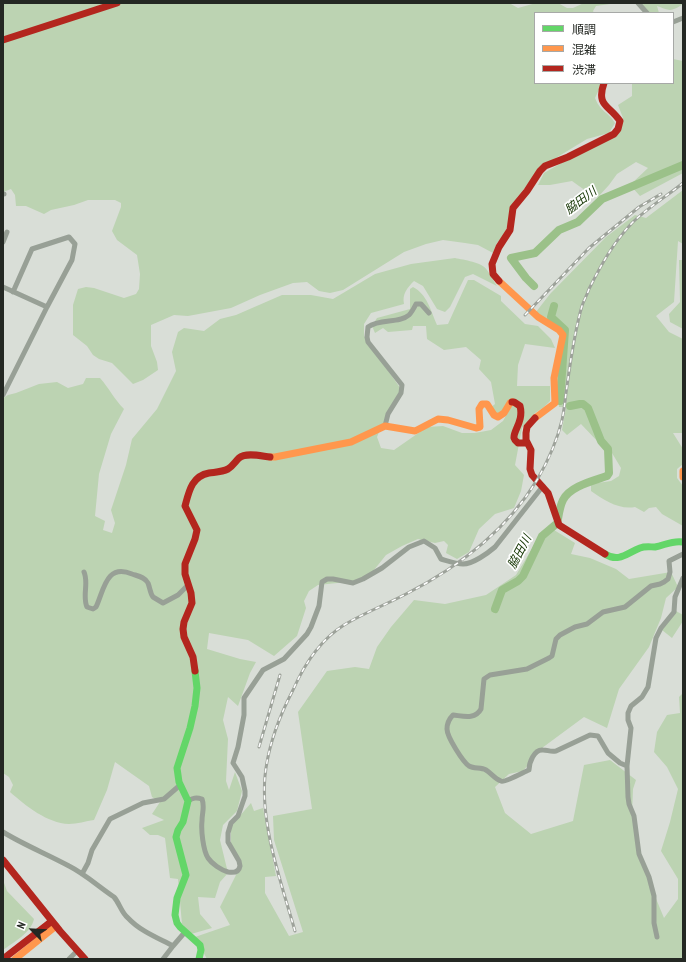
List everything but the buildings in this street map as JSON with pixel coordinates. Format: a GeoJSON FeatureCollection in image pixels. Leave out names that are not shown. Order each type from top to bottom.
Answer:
{"type":"FeatureCollection","features":[{"type":"Feature","properties":{"kind":"main road"},"geometry":{"type":"LineString","coordinates":[[3,40],[117,3]]}},
{"type":"Feature","properties":{"kind":"main road"},"geometry":{"type":"LineString","coordinates":[[604,84],[600,95],[601,99],[604,104],[618,116],[620,121],[618,129],[614,134],[568,157],[545,166],[540,171],[527,191],[513,208],[510,230],[499,247],[492,264],[493,274],[538,317],[559,330],[563,335],[554,378],[555,403],[532,419],[525,438],[531,450],[530,469],[532,476],[543,486],[554,504],[555,518],[559,526],[607,556],[618,559],[628,555],[638,548],[657,547],[674,542],[683,542]]}},
{"type":"Feature","properties":{"kind":"main road"},"geometry":{"type":"LineString","coordinates":[[199,959],[201,950],[200,945],[177,923],[176,915],[177,898],[186,875],[176,837],[183,822],[188,802],[177,778],[177,768],[197,698],[193,655],[183,630],[184,623],[192,604],[184,566],[194,543],[197,530],[185,506],[189,490],[194,481],[203,474],[224,472],[236,464],[240,457],[249,455],[275,457],[351,442],[385,426],[415,431],[434,420],[443,419],[476,428],[480,427],[482,421],[478,408],[482,404],[487,404],[493,415],[499,418],[502,416],[510,403],[514,402],[520,406],[522,411],[520,424],[514,439],[519,444],[527,443]]}},
{"type":"Feature","properties":{"kind":"main road"},"geometry":{"type":"LineString","coordinates":[[683,471],[683,477]]}},
{"type":"Feature","properties":{"kind":"main road"},"geometry":{"type":"LineString","coordinates":[[3,860],[85,959]]}},
{"type":"Feature","properties":{"kind":"main road"},"geometry":{"type":"LineString","coordinates":[[3,959],[54,923]]}},
{"type":"Feature","properties":{"kind":"main road"},"geometry":{"type":"LineString","coordinates":[[15,959],[54,923]]}},
{"type":"Feature","properties":{"kind":"street"},"geometry":{"type":"LineString","coordinates":[[638,3],[646,12]]}},
{"type":"Feature","properties":{"kind":"street"},"geometry":{"type":"LineString","coordinates":[[3,242],[7,232]]}},
{"type":"Feature","properties":{"kind":"street"},"geometry":{"type":"LineString","coordinates":[[4,392],[72,260],[75,244],[69,237],[32,249],[13,292]]}},
{"type":"Feature","properties":{"kind":"street"},"geometry":{"type":"LineString","coordinates":[[3,288],[47,307]]}},
{"type":"Feature","properties":{"kind":"street"},"geometry":{"type":"LineString","coordinates":[[385,426],[388,414],[401,393],[402,385],[368,342],[368,327],[376,322],[404,319],[408,316],[416,304],[421,304],[429,313]]}},
{"type":"Feature","properties":{"kind":"street"},"geometry":{"type":"LineString","coordinates":[[188,802],[197,798],[202,799],[204,807],[202,828],[208,859],[218,867],[227,871],[233,873],[237,871],[240,866],[239,861],[228,842],[228,833],[231,823],[238,816],[245,796],[244,782],[233,763],[238,747],[244,715],[244,698],[263,670],[284,659],[307,634],[319,606],[322,582],[327,579],[333,579],[353,583],[364,579],[382,568],[409,547],[424,542],[435,548],[441,560],[461,565],[467,564],[485,555],[495,547],[543,486]]}},
{"type":"Feature","properties":{"kind":"street"},"geometry":{"type":"LineString","coordinates":[[627,766],[620,763],[608,753],[602,740],[598,736],[590,736],[556,752],[543,750],[539,751],[531,760],[529,770],[504,782],[500,781],[485,769],[476,769],[467,764],[453,744],[447,729],[450,718],[453,716],[473,716],[478,713],[481,709],[484,679],[487,676],[510,670],[527,668],[549,658],[552,656],[556,639],[575,627],[587,624],[603,612],[625,607],[651,586],[664,582],[668,579],[670,572],[669,561],[683,554]]}},
{"type":"Feature","properties":{"kind":"street"},"geometry":{"type":"LineString","coordinates":[[84,572],[86,576],[84,598],[87,607],[93,609],[96,607],[106,581],[118,570],[144,578],[148,583],[153,597],[163,603],[178,595],[188,585]]}},
{"type":"Feature","properties":{"kind":"street"},"geometry":{"type":"LineString","coordinates":[[657,937],[654,923],[654,896],[649,877],[639,854],[634,816],[628,797],[627,766],[631,728],[628,720],[628,712],[631,706],[642,698],[648,687],[656,638],[661,628],[674,612],[675,597],[683,578]]}},
{"type":"Feature","properties":{"kind":"street"},"geometry":{"type":"LineString","coordinates":[[82,874],[88,863],[92,850],[110,819],[143,803],[164,799],[180,786]]}},
{"type":"Feature","properties":{"kind":"street"},"geometry":{"type":"LineString","coordinates":[[3,832],[22,844],[70,866],[82,874],[114,897],[122,912],[128,919],[146,932],[173,946]]}},
{"type":"Feature","properties":{"kind":"street"},"geometry":{"type":"LineString","coordinates":[[164,959],[185,932]]}},
{"type":"Feature","properties":{"kind":"street"},"geometry":{"type":"LineString","coordinates":[[70,959],[77,951]]}},
{"type":"Feature","properties":{"kind":"green space"},"geometry":{"type":"Polygon","coordinates":[[[3,3],[509,3],[518,8],[536,3],[558,3],[567,8],[573,8],[584,3],[617,3],[596,6],[594,12],[534,12],[534,84],[602,84],[595,98],[600,107],[615,123],[609,133],[587,139],[541,167],[516,199],[505,233],[497,243],[493,253],[478,245],[443,240],[404,252],[343,290],[330,293],[319,291],[307,282],[293,283],[260,295],[231,308],[188,316],[174,315],[151,325],[151,346],[157,362],[158,370],[143,380],[133,384],[112,363],[99,359],[93,355],[87,346],[73,335],[73,305],[78,289],[86,287],[94,288],[124,298],[136,294],[139,289],[140,274],[137,255],[117,240],[112,231],[121,207],[121,203],[115,200],[88,200],[51,210],[44,214],[26,206],[16,206],[15,195],[11,189],[3,192],[3,3]]]}},
{"type":"Feature","properties":{"kind":"green space"},"geometry":{"type":"Polygon","coordinates":[[[639,3],[683,3],[670,10],[657,6],[659,12],[646,12],[639,3]]]}},
{"type":"Feature","properties":{"kind":"green space"},"geometry":{"type":"Polygon","coordinates":[[[674,59],[683,61],[683,173],[640,196],[630,185],[648,168],[636,162],[617,174],[598,197],[572,181],[550,185],[538,185],[544,173],[619,130],[623,118],[618,105],[632,96],[632,84],[674,84],[674,59]]]}},
{"type":"Feature","properties":{"kind":"green space"},"geometry":{"type":"Polygon","coordinates":[[[683,190],[683,244],[678,241],[674,302],[656,316],[669,332],[683,339],[683,433],[673,433],[683,449],[683,464],[677,469],[677,478],[683,486],[683,526],[662,514],[656,507],[649,508],[644,512],[635,507],[629,508],[617,506],[591,491],[591,484],[611,481],[619,476],[621,468],[612,453],[600,444],[581,424],[567,435],[562,430],[566,407],[559,407],[557,382],[563,336],[536,312],[550,294],[606,237],[635,215],[646,218],[683,190]]]}},
{"type":"Feature","properties":{"kind":"green space"},"geometry":{"type":"Polygon","coordinates":[[[455,258],[485,267],[497,286],[473,274],[465,277],[450,307],[445,312],[437,309],[423,286],[414,281],[406,291],[404,304],[371,313],[364,324],[364,336],[403,392],[377,437],[381,448],[394,450],[427,427],[443,426],[462,433],[475,433],[491,430],[503,421],[508,412],[500,418],[489,409],[495,404],[491,382],[479,369],[481,360],[466,347],[444,350],[427,339],[426,326],[413,326],[412,330],[388,332],[383,328],[375,333],[372,326],[377,318],[410,309],[410,289],[413,287],[425,298],[437,325],[448,324],[468,280],[474,280],[501,296],[501,301],[525,324],[538,326],[551,339],[555,348],[525,344],[518,365],[517,386],[550,386],[550,401],[535,413],[522,428],[515,465],[524,475],[521,491],[514,508],[495,514],[479,529],[469,552],[457,559],[446,553],[448,545],[444,541],[435,543],[418,539],[386,555],[366,580],[318,585],[309,591],[304,601],[306,608],[297,636],[274,656],[248,640],[209,633],[207,649],[240,659],[256,662],[250,673],[238,706],[228,697],[223,720],[228,739],[226,781],[229,790],[235,772],[242,791],[237,811],[223,825],[220,840],[228,873],[220,882],[215,898],[198,897],[200,914],[212,928],[191,934],[182,924],[178,879],[170,878],[165,838],[158,835],[150,835],[142,828],[164,820],[152,814],[160,802],[152,797],[149,786],[115,762],[107,790],[94,820],[69,824],[53,821],[37,813],[23,803],[10,792],[13,785],[9,777],[3,773],[3,398],[39,384],[57,382],[68,388],[83,384],[86,378],[100,378],[124,409],[111,434],[99,474],[95,516],[105,521],[103,530],[112,533],[115,523],[111,510],[126,465],[132,439],[157,409],[176,371],[172,352],[178,332],[184,328],[204,331],[220,319],[236,315],[282,295],[311,295],[333,299],[375,274],[411,264],[455,258]]]}},
{"type":"Feature","properties":{"kind":"green space"},"geometry":{"type":"Polygon","coordinates":[[[679,260],[683,260],[683,329],[670,322],[669,314],[680,302],[679,260]]]}},
{"type":"Feature","properties":{"kind":"green space"},"geometry":{"type":"Polygon","coordinates":[[[554,530],[575,543],[571,554],[590,558],[616,569],[629,579],[671,572],[678,587],[666,598],[661,618],[649,647],[619,689],[607,728],[584,717],[542,748],[523,771],[509,774],[495,787],[505,813],[531,834],[573,821],[584,765],[610,760],[636,780],[633,789],[632,813],[640,860],[664,918],[678,899],[678,879],[661,851],[678,789],[667,767],[654,752],[657,732],[667,715],[680,713],[679,697],[683,693],[683,959],[207,959],[195,937],[230,925],[220,907],[240,867],[231,846],[231,826],[251,803],[254,811],[263,808],[276,876],[265,877],[265,893],[289,936],[303,932],[274,840],[273,816],[312,809],[298,712],[327,671],[355,667],[369,669],[377,647],[391,627],[414,600],[445,604],[486,595],[516,575],[541,534],[554,530]]]}},
{"type":"Feature","properties":{"kind":"green space"},"geometry":{"type":"Polygon","coordinates":[[[676,611],[683,615],[683,621],[672,638],[662,630],[676,611]]]}},
{"type":"Feature","properties":{"kind":"green space"},"geometry":{"type":"Polygon","coordinates":[[[3,880],[7,891],[34,919],[26,933],[3,950],[3,880]]]}},
{"type":"Feature","properties":{"kind":"waterway","name":"脇田川"},"geometry":{"type":"LineString","coordinates":[[534,286],[511,258],[535,253],[559,230],[578,222],[602,199],[683,165]]}},
{"type":"Feature","properties":{"kind":"waterway","name":"脇田川"},"geometry":{"type":"LineString","coordinates":[[554,306],[551,317],[565,330],[560,401]]}},
{"type":"Feature","properties":{"kind":"waterway","name":"脇田川"},"geometry":{"type":"LineString","coordinates":[[558,519],[560,507],[566,495],[582,485],[607,476],[609,473],[608,449],[601,441],[588,408],[583,404],[570,406]]}},
{"type":"Feature","properties":{"kind":"waterway","name":"脇田川"},"geometry":{"type":"LineString","coordinates":[[495,609],[502,590],[518,581],[523,576],[542,536],[555,525]]}},
{"type":"Feature","properties":{"kind":"railway"},"geometry":{"type":"LineString","coordinates":[[295,931],[272,850],[265,808],[264,788],[266,768],[276,728],[297,681],[308,662],[320,646],[335,631],[426,583],[463,560],[496,531],[511,516],[525,498],[545,466],[560,428],[571,360],[582,306],[598,271],[619,238],[632,223],[683,183]]}},
{"type":"Feature","properties":{"kind":"railway"},"geometry":{"type":"LineString","coordinates":[[525,315],[589,248],[639,207],[661,194]]}},
{"type":"Feature","properties":{"kind":"railway"},"geometry":{"type":"LineString","coordinates":[[259,747],[280,675]]}},
{"type":"Feature","properties":{"kind":"traffic: fast"},"geometry":{"type":"LineString","coordinates":[[605,554],[615,558],[642,547],[655,547],[672,542],[683,542]]}},
{"type":"Feature","properties":{"kind":"traffic: fast"},"geometry":{"type":"LineString","coordinates":[[195,671],[197,688],[195,706],[190,728],[177,768],[179,782],[188,801],[183,822],[176,837],[186,875],[177,898],[175,915],[177,923],[180,927],[200,945],[201,950],[199,959]]}},
{"type":"Feature","properties":{"kind":"traffic: slow"},"geometry":{"type":"LineString","coordinates":[[499,281],[538,317],[559,330],[563,335],[554,378],[555,403],[535,418]]}},
{"type":"Feature","properties":{"kind":"traffic: slow"},"geometry":{"type":"LineString","coordinates":[[270,457],[351,442],[385,426],[415,431],[438,419],[448,420],[476,428],[480,427],[479,409],[482,404],[487,404],[494,415],[498,417],[504,413],[512,402]]}},
{"type":"Feature","properties":{"kind":"traffic: slow"},"geometry":{"type":"LineString","coordinates":[[683,471],[683,477]]}},
{"type":"Feature","properties":{"kind":"traffic: slow"},"geometry":{"type":"LineString","coordinates":[[15,959],[56,926]]}},
{"type":"Feature","properties":{"kind":"traffic: jam"},"geometry":{"type":"LineString","coordinates":[[3,40],[117,3]]}},
{"type":"Feature","properties":{"kind":"traffic: jam"},"geometry":{"type":"LineString","coordinates":[[499,281],[493,274],[492,264],[499,247],[510,230],[513,208],[527,191],[540,171],[545,166],[568,157],[614,134],[618,129],[620,121],[603,101],[602,91],[604,84]]}},
{"type":"Feature","properties":{"kind":"traffic: jam"},"geometry":{"type":"LineString","coordinates":[[512,402],[520,406],[521,411],[520,421],[514,438],[518,443],[527,443]]}},
{"type":"Feature","properties":{"kind":"traffic: jam"},"geometry":{"type":"LineString","coordinates":[[535,418],[527,427],[526,433],[526,440],[531,450],[530,469],[532,475],[548,493],[559,525],[605,554]]}},
{"type":"Feature","properties":{"kind":"traffic: jam"},"geometry":{"type":"LineString","coordinates":[[195,671],[193,657],[184,637],[183,629],[184,622],[192,603],[191,593],[185,574],[185,564],[197,530],[185,506],[188,495],[192,485],[199,477],[228,469],[242,456],[254,455],[270,457]]}},
{"type":"Feature","properties":{"kind":"traffic: jam"},"geometry":{"type":"LineString","coordinates":[[3,860],[60,931],[85,959]]}},
{"type":"Feature","properties":{"kind":"traffic: jam"},"geometry":{"type":"LineString","coordinates":[[3,959],[52,921]]}}]}
